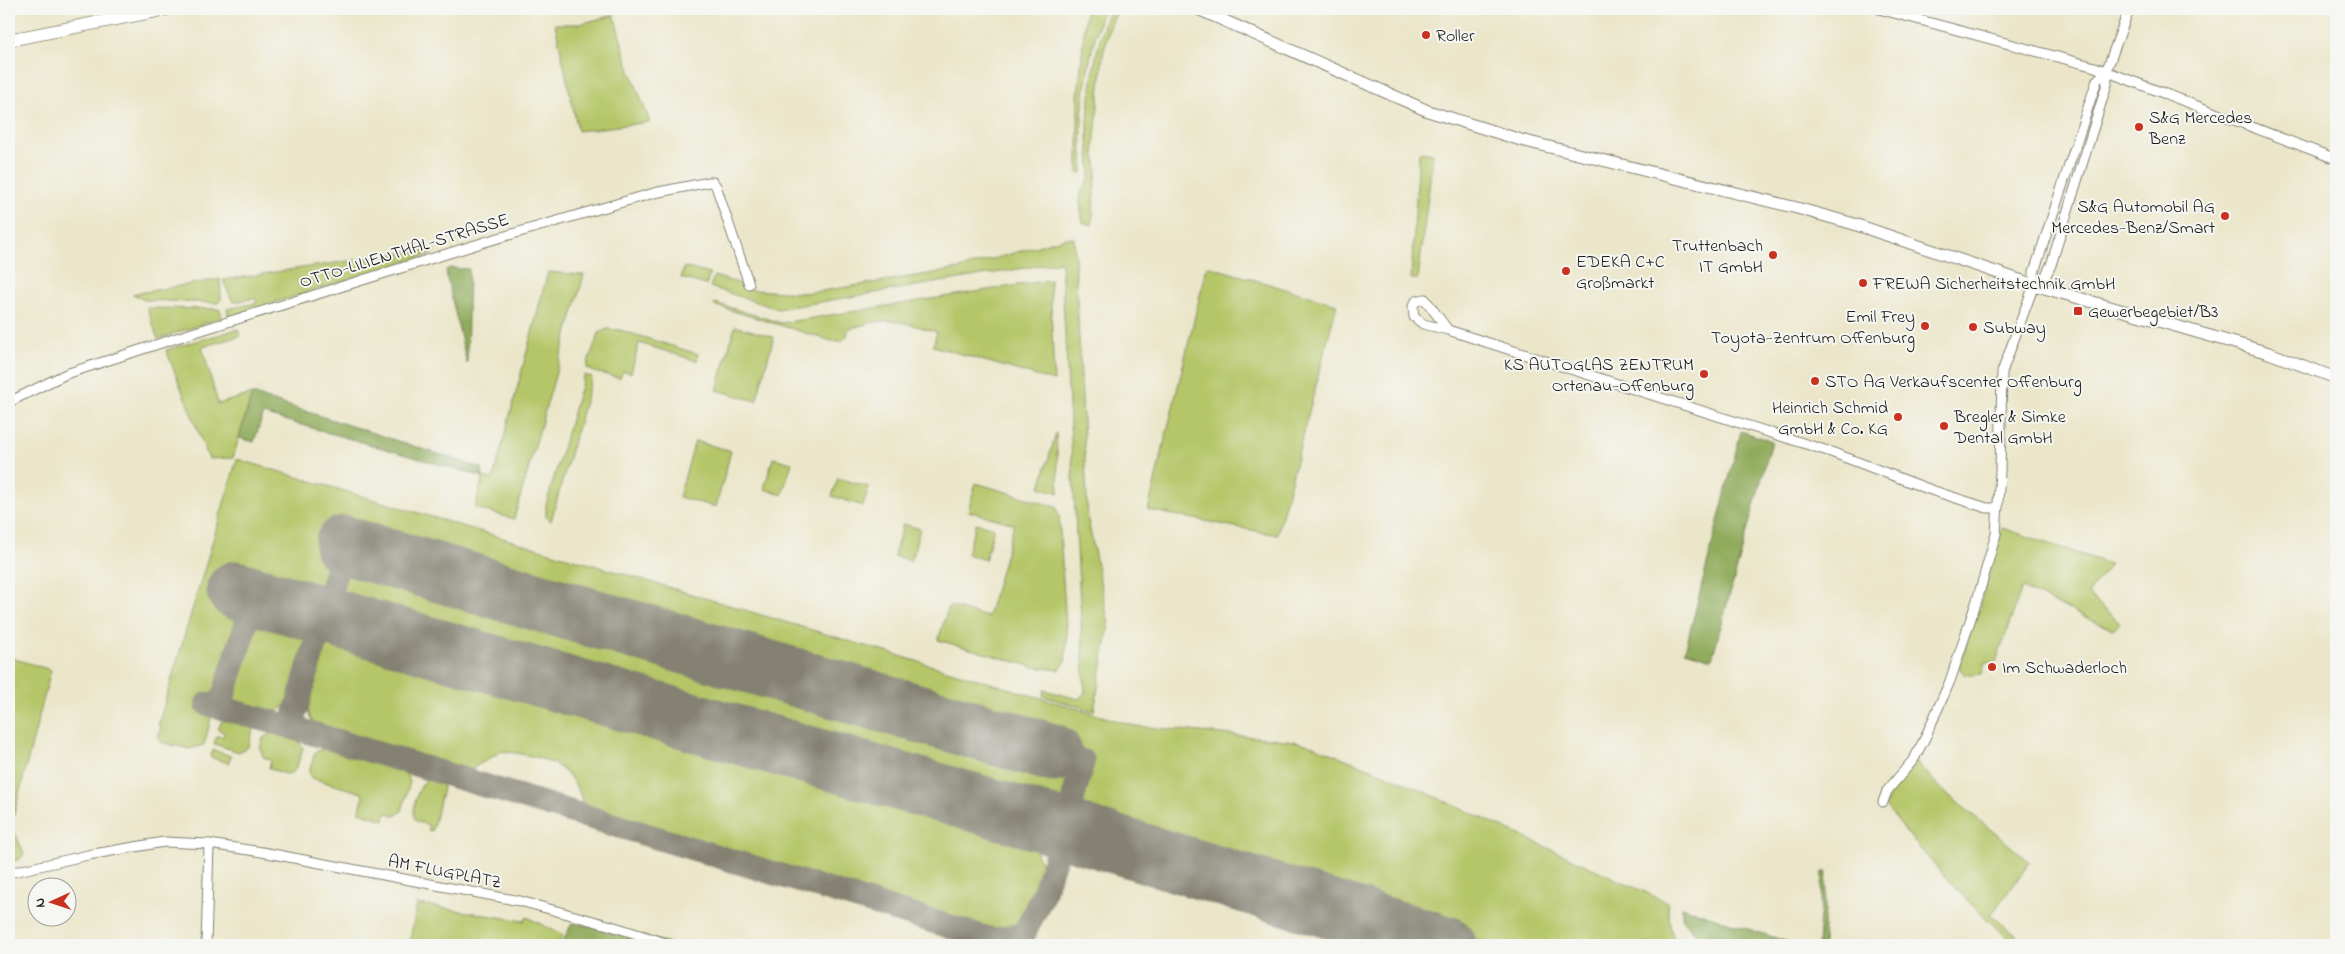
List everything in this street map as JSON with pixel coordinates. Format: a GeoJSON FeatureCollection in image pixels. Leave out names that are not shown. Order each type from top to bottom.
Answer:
{"type":"FeatureCollection","features":[{"type":"Feature","properties":{"kind":"highway"},"geometry":{"type":"LineString","coordinates":[[9,40],[167,9]]}},
{"type":"Feature","properties":{"kind":"main road"},"geometry":{"type":"LineString","coordinates":[[1198,9],[1428,111],[1521,140],[1797,208],[1854,224],[2034,285],[2250,348],[2336,378]]}},
{"type":"Feature","properties":{"kind":"street"},"geometry":{"type":"LineString","coordinates":[[1879,9],[2106,72],[2336,159]]}},
{"type":"Feature","properties":{"kind":"street"},"geometry":{"type":"LineString","coordinates":[[2034,285],[2045,277],[2051,265],[2107,84],[2106,72],[2129,9]]}},
{"type":"Feature","properties":{"kind":"street"},"geometry":{"type":"LineString","coordinates":[[1883,802],[1887,791],[1914,759],[1921,745],[1950,681],[1978,597],[1996,534],[2002,372],[2034,285],[2034,272],[2097,80],[2106,72]]}},
{"type":"Feature","properties":{"kind":"street","name":"OTTO-LILIENTHAL-STRASSE"},"geometry":{"type":"LineString","coordinates":[[9,402],[66,374],[190,334],[488,241],[654,193],[709,182],[713,182],[716,186],[749,284]]}},
{"type":"Feature","properties":{"kind":"street"},"geometry":{"type":"LineString","coordinates":[[1448,330],[1831,452],[1931,490],[1987,508],[1998,508]]}},
{"type":"Feature","properties":{"kind":"street","name":"AM FLUGPLATZ"},"geometry":{"type":"LineString","coordinates":[[9,873],[88,854],[164,842],[209,844],[262,852],[520,901],[672,945]]}},
{"type":"Feature","properties":{"kind":"street"},"geometry":{"type":"LineString","coordinates":[[206,945],[209,844]]}},
{"type":"Feature","properties":{"kind":"green space"},"geometry":{"type":"Polygon","coordinates":[[[1086,9],[1103,9],[1088,68],[1082,127],[1083,168],[1082,173],[1078,173],[1078,97],[1086,9]]]}},
{"type":"Feature","properties":{"kind":"green space"},"geometry":{"type":"Polygon","coordinates":[[[1109,9],[1118,9],[1110,27],[1103,54],[1094,148],[1097,170],[1092,225],[1083,223],[1080,199],[1083,189],[1090,178],[1088,130],[1090,94],[1097,51],[1109,9]]]}},
{"type":"Feature","properties":{"kind":"green space"},"geometry":{"type":"Polygon","coordinates":[[[614,15],[628,65],[650,122],[578,131],[555,24],[579,24],[614,15]]]}},
{"type":"Feature","properties":{"kind":"green space"},"geometry":{"type":"Polygon","coordinates":[[[1419,152],[1433,154],[1418,279],[1411,279],[1419,152]]]}},
{"type":"Feature","properties":{"kind":"green space"},"geometry":{"type":"Polygon","coordinates":[[[1065,238],[1074,238],[1088,520],[1109,625],[1094,711],[1043,696],[1044,690],[1078,699],[1085,693],[1061,262],[778,309],[710,287],[714,276],[745,285],[753,290],[802,293],[822,291],[959,269],[1065,238]]]}},
{"type":"Feature","properties":{"kind":"green space"},"geometry":{"type":"Polygon","coordinates":[[[434,248],[434,252],[424,256],[229,317],[227,309],[257,303],[255,298],[233,302],[223,280],[434,248]]]}},
{"type":"Feature","properties":{"kind":"green space"},"geometry":{"type":"Polygon","coordinates":[[[1207,266],[1337,304],[1277,535],[1148,510],[1207,266]]]}},
{"type":"Feature","properties":{"kind":"green space"},"geometry":{"type":"Polygon","coordinates":[[[684,267],[710,274],[706,285],[681,278],[684,267]]]}},
{"type":"Feature","properties":{"kind":"green space"},"geometry":{"type":"Polygon","coordinates":[[[450,268],[469,269],[467,364],[447,278],[446,270],[450,268]]]}},
{"type":"Feature","properties":{"kind":"green space"},"geometry":{"type":"Polygon","coordinates":[[[548,272],[584,275],[514,519],[475,508],[483,477],[493,479],[548,272]]]}},
{"type":"Feature","properties":{"kind":"green space"},"geometry":{"type":"Polygon","coordinates":[[[220,279],[221,299],[218,303],[144,300],[133,294],[220,279]]]}},
{"type":"Feature","properties":{"kind":"green space"},"geometry":{"type":"Polygon","coordinates":[[[1050,280],[1054,381],[933,346],[937,332],[908,324],[886,321],[870,323],[848,329],[847,336],[842,341],[832,341],[713,305],[715,303],[781,323],[1050,280]]]}},
{"type":"Feature","properties":{"kind":"green space"},"geometry":{"type":"Polygon","coordinates":[[[147,308],[219,309],[221,318],[158,339],[147,308]]]}},
{"type":"Feature","properties":{"kind":"green space"},"geometry":{"type":"Polygon","coordinates":[[[735,326],[774,337],[756,401],[717,390],[735,326]]]}},
{"type":"Feature","properties":{"kind":"green space"},"geometry":{"type":"Polygon","coordinates":[[[238,329],[240,336],[202,347],[218,404],[252,394],[233,458],[209,459],[166,350],[238,329]]]}},
{"type":"Feature","properties":{"kind":"green space"},"geometry":{"type":"Polygon","coordinates":[[[607,329],[620,330],[698,354],[697,361],[639,343],[631,373],[623,371],[620,378],[594,372],[587,368],[588,362],[599,333],[607,329]]]}},
{"type":"Feature","properties":{"kind":"green space"},"geometry":{"type":"Polygon","coordinates":[[[584,375],[592,377],[551,521],[546,517],[546,505],[584,375]]]}},
{"type":"Feature","properties":{"kind":"green space"},"geometry":{"type":"Polygon","coordinates":[[[252,394],[482,468],[483,477],[263,414],[254,442],[239,438],[252,394]]]}},
{"type":"Feature","properties":{"kind":"green space"},"geometry":{"type":"Polygon","coordinates":[[[1741,431],[1772,441],[1712,659],[1685,651],[1741,431]]]}},
{"type":"Feature","properties":{"kind":"green space"},"geometry":{"type":"Polygon","coordinates":[[[1056,433],[1059,493],[1040,487],[1056,433]]]}},
{"type":"Feature","properties":{"kind":"green space"},"geometry":{"type":"Polygon","coordinates":[[[695,441],[731,451],[716,507],[679,497],[695,441]]]}},
{"type":"Feature","properties":{"kind":"green space"},"geometry":{"type":"Polygon","coordinates":[[[773,458],[792,463],[782,495],[764,489],[773,458]]]}},
{"type":"Feature","properties":{"kind":"green space"},"geometry":{"type":"Polygon","coordinates":[[[237,459],[1135,726],[1288,740],[1311,745],[1403,782],[1667,902],[1671,930],[1676,945],[1495,945],[1256,873],[235,576],[229,601],[248,607],[219,705],[199,699],[196,710],[210,714],[211,719],[204,745],[189,749],[160,742],[158,738],[161,726],[158,725],[237,459]]]}},
{"type":"Feature","properties":{"kind":"green space"},"geometry":{"type":"Polygon","coordinates":[[[838,478],[869,487],[863,506],[832,496],[838,478]]]}},
{"type":"Feature","properties":{"kind":"green space"},"geometry":{"type":"Polygon","coordinates":[[[976,483],[1056,507],[1059,516],[1067,642],[1065,663],[1059,670],[1034,667],[938,640],[949,606],[988,617],[1014,524],[968,511],[976,483]]]}},
{"type":"Feature","properties":{"kind":"green space"},"geometry":{"type":"Polygon","coordinates":[[[976,523],[994,528],[985,560],[967,554],[976,523]]]}},
{"type":"Feature","properties":{"kind":"green space"},"geometry":{"type":"Polygon","coordinates":[[[903,524],[920,529],[911,561],[894,556],[903,524]]]}},
{"type":"Feature","properties":{"kind":"green space"},"geometry":{"type":"Polygon","coordinates":[[[2002,528],[2110,564],[2088,594],[2120,623],[2113,630],[2022,588],[1996,662],[1985,663],[1982,674],[1969,675],[1963,673],[1959,667],[2002,528]]]}},
{"type":"Feature","properties":{"kind":"green space"},"geometry":{"type":"Polygon","coordinates":[[[254,608],[309,624],[313,630],[309,653],[294,692],[279,711],[263,716],[252,715],[223,706],[254,608]]]}},
{"type":"Feature","properties":{"kind":"green space"},"geometry":{"type":"Polygon","coordinates":[[[345,637],[1031,837],[1042,866],[1019,924],[993,933],[586,814],[575,784],[567,774],[557,766],[534,757],[502,751],[465,773],[322,733],[310,717],[308,709],[307,700],[310,679],[317,658],[327,644],[345,637]]]}},
{"type":"Feature","properties":{"kind":"green space"},"geometry":{"type":"Polygon","coordinates":[[[9,657],[51,670],[13,818],[9,816],[9,657]]]}},
{"type":"Feature","properties":{"kind":"green space"},"geometry":{"type":"Polygon","coordinates":[[[228,719],[254,727],[248,747],[239,752],[214,744],[217,736],[223,737],[224,732],[218,730],[221,722],[228,719]]]}},
{"type":"Feature","properties":{"kind":"green space"},"geometry":{"type":"Polygon","coordinates":[[[272,733],[299,742],[303,747],[293,772],[286,774],[269,768],[271,760],[263,757],[260,748],[263,738],[272,733]]]}},
{"type":"Feature","properties":{"kind":"green space"},"geometry":{"type":"Polygon","coordinates":[[[325,748],[405,771],[410,782],[402,811],[395,816],[389,813],[385,815],[384,820],[359,812],[363,799],[362,793],[311,778],[309,772],[315,752],[325,748]]]}},
{"type":"Feature","properties":{"kind":"green space"},"geometry":{"type":"Polygon","coordinates":[[[213,750],[231,756],[228,763],[210,757],[213,750]]]}},
{"type":"Feature","properties":{"kind":"green space"},"geometry":{"type":"Polygon","coordinates":[[[1916,761],[1940,788],[2030,862],[1991,915],[2028,945],[2016,945],[1980,913],[1915,843],[1885,805],[1895,787],[1916,761]]]}},
{"type":"Feature","properties":{"kind":"green space"},"geometry":{"type":"Polygon","coordinates":[[[428,779],[442,785],[443,789],[432,831],[428,830],[429,826],[416,821],[414,817],[418,792],[428,779]]]}},
{"type":"Feature","properties":{"kind":"green space"},"geometry":{"type":"Polygon","coordinates":[[[9,828],[16,835],[24,854],[19,860],[9,862],[9,828]]]}},
{"type":"Feature","properties":{"kind":"green space"},"geometry":{"type":"Polygon","coordinates":[[[1823,872],[1827,872],[1823,945],[1818,945],[1823,872]]]}},
{"type":"Feature","properties":{"kind":"green space"},"geometry":{"type":"Polygon","coordinates":[[[417,904],[524,921],[527,917],[563,935],[558,945],[409,945],[417,904]]]}},
{"type":"Feature","properties":{"kind":"green space"},"geometry":{"type":"Polygon","coordinates":[[[1682,907],[1797,945],[1712,945],[1702,940],[1682,920],[1682,907]]]}},
{"type":"Feature","properties":{"kind":"green space"},"geometry":{"type":"Polygon","coordinates":[[[572,923],[630,932],[672,945],[561,945],[572,923]]]}},
{"type":"Feature","properties":{"kind":"taxiway"},"geometry":{"type":"LineString","coordinates":[[291,727],[344,545]]}},
{"type":"Feature","properties":{"kind":"taxiway"},"geometry":{"type":"LineString","coordinates":[[220,707],[255,596]]}},
{"type":"Feature","properties":{"kind":"taxiway"},"geometry":{"type":"LineString","coordinates":[[207,704],[291,727],[994,940],[1024,934],[1044,892],[1065,829],[1083,761],[1053,753]]}},
{"type":"Feature","properties":{"kind":"runway"},"geometry":{"type":"LineString","coordinates":[[344,545],[1053,753]]}},
{"type":"Feature","properties":{"kind":"runway"},"geometry":{"type":"LineString","coordinates":[[236,590],[1065,829],[1447,945]]}},
{"type":"Feature","properties":{"kind":"place","name":"Roller"},"geometry":{"type":"Point","coordinates":[1426,35]}},
{"type":"Feature","properties":{"kind":"place","name":"S&G Mercedes Benz"},"geometry":{"type":"Point","coordinates":[2139,127]}},
{"type":"Feature","properties":{"kind":"place","name":"S&G Automobil AG Mercedes-Benz/Smart"},"geometry":{"type":"Point","coordinates":[2225,216]}},
{"type":"Feature","properties":{"kind":"place","name":"Truttenbach IT GmbH"},"geometry":{"type":"Point","coordinates":[1773,255]}},
{"type":"Feature","properties":{"kind":"place","name":"EDEKA C+C Großmarkt"},"geometry":{"type":"Point","coordinates":[1566,271]}},
{"type":"Feature","properties":{"kind":"place","name":"FREWA Sicherheitstechnik GmbH"},"geometry":{"type":"Point","coordinates":[1863,283]}},
{"type":"Feature","properties":{"kind":"place","name":"Gewerbegebiet/B3"},"geometry":{"type":"Point","coordinates":[2078,311]}},
{"type":"Feature","properties":{"kind":"place","name":"Emil Frey Toyota-Zentrum Offenburg"},"geometry":{"type":"Point","coordinates":[1925,326]}},
{"type":"Feature","properties":{"kind":"place","name":"Subway"},"geometry":{"type":"Point","coordinates":[1973,327]}},
{"type":"Feature","properties":{"kind":"place","name":"KS AUTOGLAS ZENTRUM Ortenau-Offenburg"},"geometry":{"type":"Point","coordinates":[1704,374]}},
{"type":"Feature","properties":{"kind":"place","name":"STO AG Verkaufscenter Offenburg"},"geometry":{"type":"Point","coordinates":[1815,381]}},
{"type":"Feature","properties":{"kind":"place","name":"Heinrich Schmid GmbH & Co. KG"},"geometry":{"type":"Point","coordinates":[1898,417]}},
{"type":"Feature","properties":{"kind":"place","name":"Bregler & Simke Dental GmbH"},"geometry":{"type":"Point","coordinates":[1944,426]}},
{"type":"Feature","properties":{"kind":"place","name":"Im Schwaderloch"},"geometry":{"type":"Point","coordinates":[1992,667]}}]}
